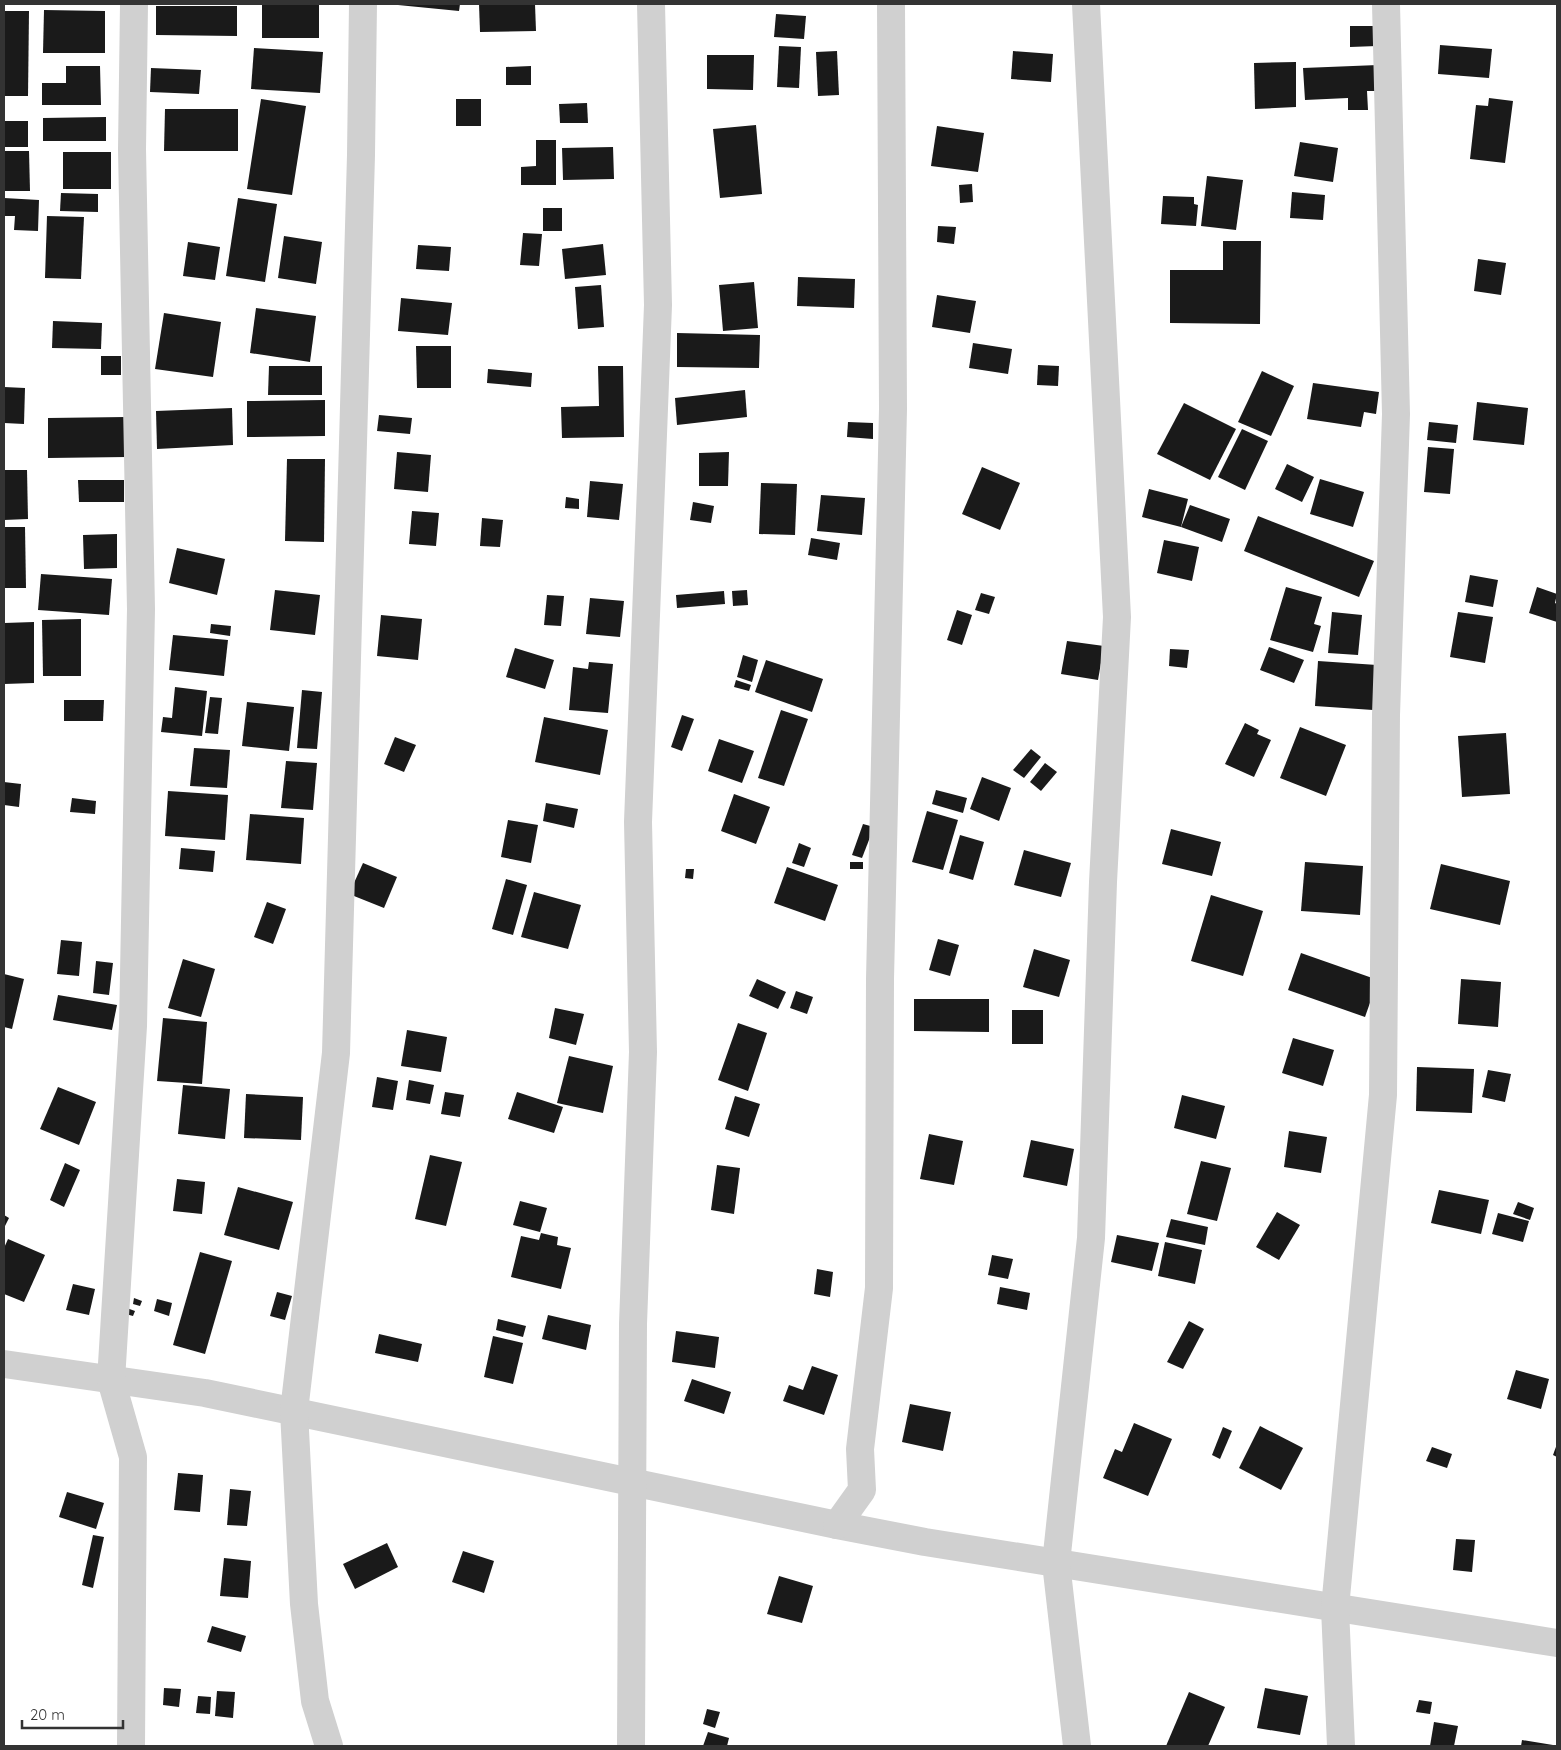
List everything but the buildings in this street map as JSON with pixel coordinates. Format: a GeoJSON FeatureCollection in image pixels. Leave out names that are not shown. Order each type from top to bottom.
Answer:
{"type":"FeatureCollection","features":[{"type":"Feature","properties":{"kind":"street"},"geometry":{"type":"LineString","coordinates":[[131,1746],[133,1457],[111,1380],[132,1026],[141,609],[132,150],[134,4]]}},
{"type":"Feature","properties":{"kind":"street"},"geometry":{"type":"LineString","coordinates":[[329,1746],[315,1701],[304,1604],[294,1411],[336,1053],[363,4]]}},
{"type":"Feature","properties":{"kind":"street"},"geometry":{"type":"LineString","coordinates":[[631,1746],[634,1315],[643,1052],[638,822],[658,306],[650,4]]}},
{"type":"Feature","properties":{"kind":"street"},"geometry":{"type":"LineString","coordinates":[[837,1525],[862,1490],[860,1449],[879,1288],[880,979],[893,410],[891,4]]}},
{"type":"Feature","properties":{"kind":"street"},"geometry":{"type":"LineString","coordinates":[[1077,1746],[1056,1563],[1092,1238],[1103,882],[1118,617],[1086,4]]}},
{"type":"Feature","properties":{"kind":"street"},"geometry":{"type":"LineString","coordinates":[[1341,1746],[1335,1608],[1383,1095],[1386,715],[1396,414],[1386,4]]}},
{"type":"Feature","properties":{"kind":"street"},"geometry":{"type":"LineString","coordinates":[[4,1364],[205,1393],[837,1525],[1056,1563],[1557,1644]]}}]}
